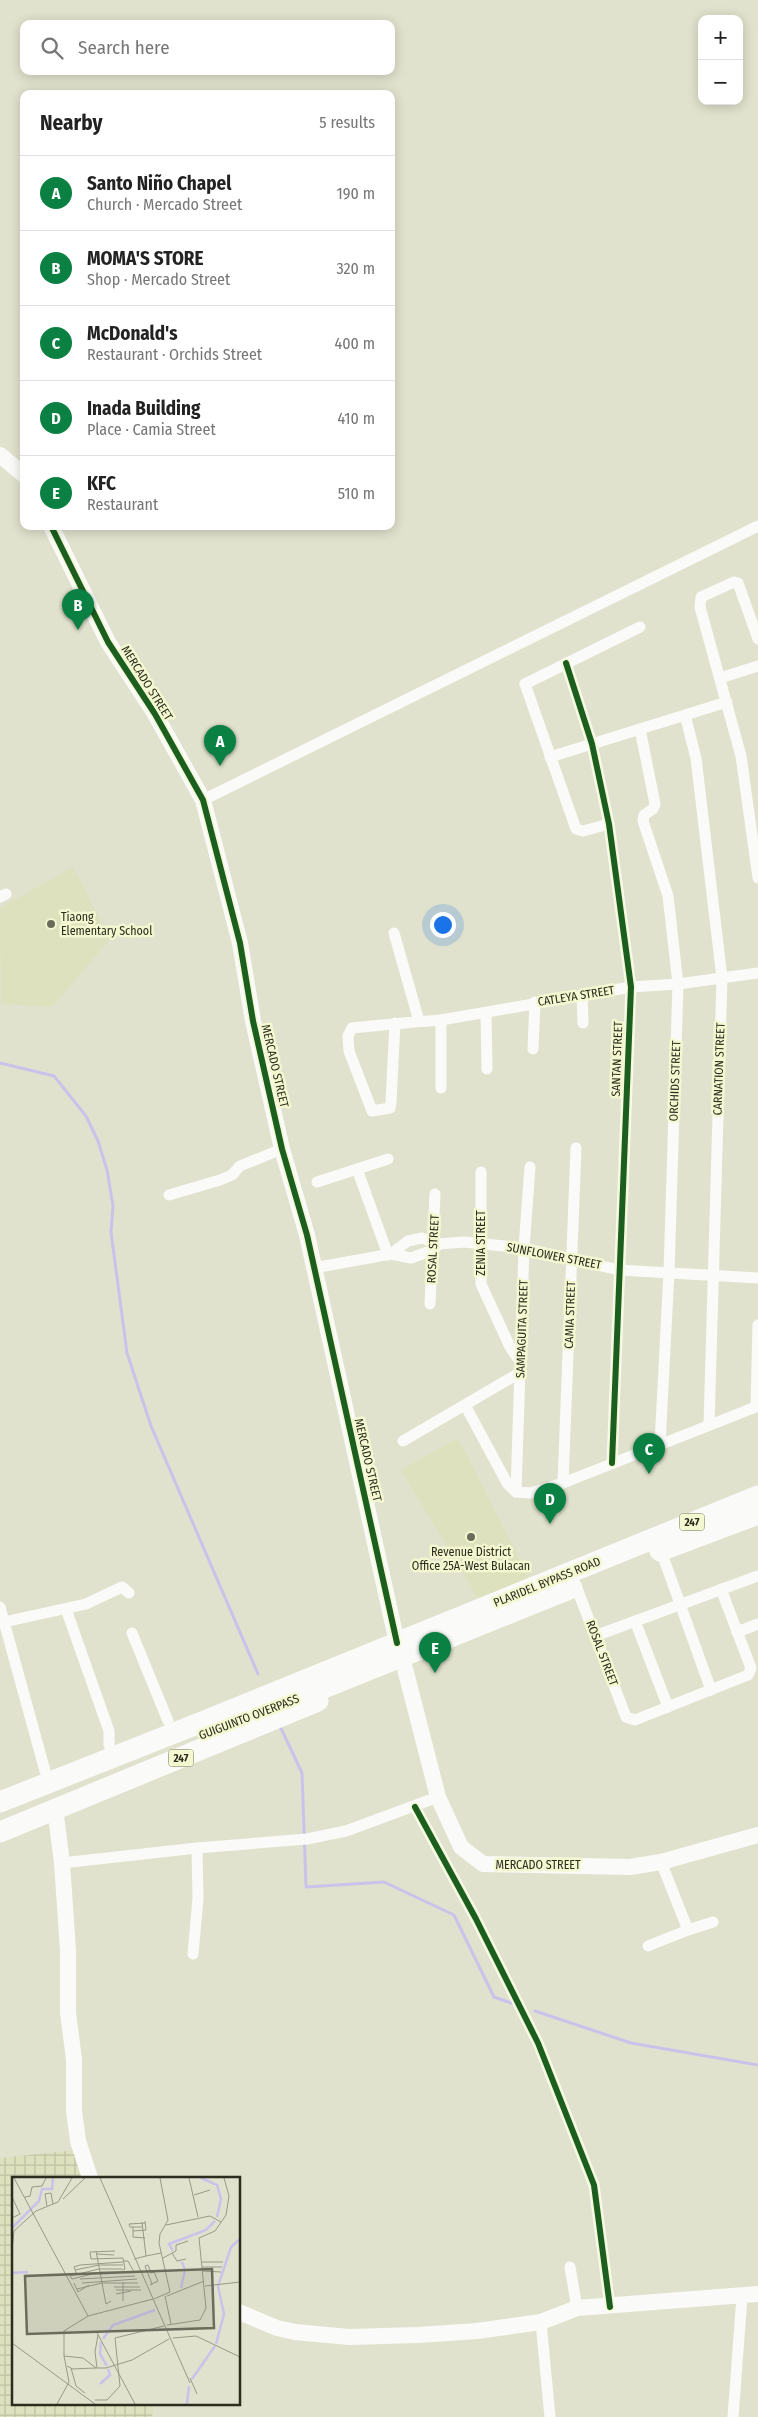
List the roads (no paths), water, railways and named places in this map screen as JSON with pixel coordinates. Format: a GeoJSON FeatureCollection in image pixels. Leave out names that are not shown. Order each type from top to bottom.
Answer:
{"type":"FeatureCollection","features":[{"type":"Feature","properties":{"kind":"highway","name":"PLARIDEL BYPASS ROAD"},"geometry":{"type":"LineString","coordinates":[[44,1791],[271,1722],[321,1700],[399,1650],[758,1496]]}},
{"type":"Feature","properties":{"kind":"highway","name":"PLARIDEL BYPASS ROAD"},"geometry":{"type":"LineString","coordinates":[[336,1668],[399,1650],[576,1586],[758,1514]]}},
{"type":"Feature","properties":{"kind":"highway","name":"247"},"geometry":{"type":"LineString","coordinates":[[0,1832],[44,1791],[109,1744],[237,1694],[336,1668]]}},
{"type":"Feature","properties":{"kind":"highway","name":"GUIGUINTO OVERPASS"},"geometry":{"type":"LineString","coordinates":[[0,1816],[44,1791],[336,1668]]}},
{"type":"Feature","properties":{"kind":"highway","name":"247"},"geometry":{"type":"LineString","coordinates":[[0,1788],[44,1791]]}},
{"type":"Feature","properties":{"kind":"highway","name":"GUIGUINTO OVERPASS"},"geometry":{"type":"LineString","coordinates":[[0,1802],[44,1791]]}},
{"type":"Feature","properties":{"kind":"street"},"geometry":{"type":"LineString","coordinates":[[0,455],[20,471]]}},
{"type":"Feature","properties":{"kind":"street"},"geometry":{"type":"LineString","coordinates":[[203,800],[758,526]]}},
{"type":"Feature","properties":{"kind":"street","name":"MERCADO STREET"},"geometry":{"type":"LineString","coordinates":[[53,530],[108,642],[156,714],[203,800],[240,943],[253,1021],[282,1149],[314,1268],[399,1650],[438,1797],[461,1848],[483,1864],[630,1867],[661,1862],[758,1835]]}},
{"type":"Feature","properties":{"kind":"street"},"geometry":{"type":"LineString","coordinates":[[758,639],[738,584],[734,582],[702,597],[700,606],[728,702],[741,756],[758,878]]}},
{"type":"Feature","properties":{"kind":"street"},"geometry":{"type":"LineString","coordinates":[[609,824],[583,831],[576,828],[525,684],[640,627]]}},
{"type":"Feature","properties":{"kind":"street","name":"SANTAN STREET"},"geometry":{"type":"LineString","coordinates":[[566,664],[592,744],[609,824],[631,988],[612,1463]]}},
{"type":"Feature","properties":{"kind":"street"},"geometry":{"type":"LineString","coordinates":[[720,678],[758,666]]}},
{"type":"Feature","properties":{"kind":"street"},"geometry":{"type":"LineString","coordinates":[[550,757],[728,702]]}},
{"type":"Feature","properties":{"kind":"street","name":"CARNATION STREET"},"geometry":{"type":"LineString","coordinates":[[686,715],[696,758],[722,978],[709,1425]]}},
{"type":"Feature","properties":{"kind":"street","name":"ORCHIDS STREET"},"geometry":{"type":"LineString","coordinates":[[640,729],[656,804],[653,809],[644,815],[643,821],[668,896],[678,984],[669,1272],[660,1444]]}},
{"type":"Feature","properties":{"kind":"street"},"geometry":{"type":"LineString","coordinates":[[394,933],[419,1021]]}},
{"type":"Feature","properties":{"kind":"street","name":"CATLEYA STREET"},"geometry":{"type":"LineString","coordinates":[[395,1024],[390,1108],[372,1111],[349,1051],[348,1036],[352,1028],[419,1021],[441,1020],[582,995],[758,973]]}},
{"type":"Feature","properties":{"kind":"street"},"geometry":{"type":"LineString","coordinates":[[582,995],[583,1023]]}},
{"type":"Feature","properties":{"kind":"street"},"geometry":{"type":"LineString","coordinates":[[533,1049],[535,1002]]}},
{"type":"Feature","properties":{"kind":"street"},"geometry":{"type":"LineString","coordinates":[[486,1012],[487,1069]]}},
{"type":"Feature","properties":{"kind":"street"},"geometry":{"type":"LineString","coordinates":[[441,1020],[441,1088]]}},
{"type":"Feature","properties":{"kind":"street","name":"CAMIA STREET"},"geometry":{"type":"LineString","coordinates":[[563,1483],[576,1148]]}},
{"type":"Feature","properties":{"kind":"street"},"geometry":{"type":"LineString","coordinates":[[169,1195],[220,1180],[232,1175],[240,1166],[282,1149]]}},
{"type":"Feature","properties":{"kind":"street"},"geometry":{"type":"LineString","coordinates":[[317,1182],[388,1159]]}},
{"type":"Feature","properties":{"kind":"street","name":"SAMPAGUITA STREET"},"geometry":{"type":"LineString","coordinates":[[516,1492],[524,1248],[530,1167]]}},
{"type":"Feature","properties":{"kind":"street"},"geometry":{"type":"LineString","coordinates":[[357,1169],[389,1254]]}},
{"type":"Feature","properties":{"kind":"street","name":"ZENIA STREET"},"geometry":{"type":"LineString","coordinates":[[481,1172],[481,1284],[521,1367]]}},
{"type":"Feature","properties":{"kind":"street","name":"ROSAL STREET"},"geometry":{"type":"LineString","coordinates":[[430,1304],[435,1245],[435,1194]]}},
{"type":"Feature","properties":{"kind":"street","name":"SUNFLOWER STREET"},"geometry":{"type":"LineString","coordinates":[[314,1268],[389,1254],[408,1242],[422,1238],[435,1245],[464,1242],[524,1248],[572,1257],[619,1270],[758,1278]]}},
{"type":"Feature","properties":{"kind":"street"},"geometry":{"type":"LineString","coordinates":[[465,1405],[508,1482],[516,1492],[526,1494],[563,1483],[757,1406],[758,1325]]}},
{"type":"Feature","properties":{"kind":"street"},"geometry":{"type":"LineString","coordinates":[[402,1441],[465,1405],[521,1367]]}},
{"type":"Feature","properties":{"kind":"street"},"geometry":{"type":"LineString","coordinates":[[661,1551],[711,1690]]}},
{"type":"Feature","properties":{"kind":"street"},"geometry":{"type":"LineString","coordinates":[[595,1636],[758,1576]]}},
{"type":"Feature","properties":{"kind":"street","name":"ROSAL STREET"},"geometry":{"type":"LineString","coordinates":[[576,1586],[626,1717],[635,1720],[668,1707]]}},
{"type":"Feature","properties":{"kind":"street"},"geometry":{"type":"LineString","coordinates":[[4,1622],[86,1604],[122,1587],[129,1593]]}},
{"type":"Feature","properties":{"kind":"street"},"geometry":{"type":"LineString","coordinates":[[635,1621],[668,1707],[748,1675],[750,1671],[751,1668],[721,1589]]}},
{"type":"Feature","properties":{"kind":"street"},"geometry":{"type":"LineString","coordinates":[[0,1607],[62,1863],[68,1950],[68,2013],[74,2059],[74,2111],[80,2148],[90,2177]]}},
{"type":"Feature","properties":{"kind":"street"},"geometry":{"type":"LineString","coordinates":[[66,1609],[109,1732],[109,1744]]}},
{"type":"Feature","properties":{"kind":"street"},"geometry":{"type":"LineString","coordinates":[[737,1632],[758,1624]]}},
{"type":"Feature","properties":{"kind":"street"},"geometry":{"type":"LineString","coordinates":[[132,1633],[168,1721]]}},
{"type":"Feature","properties":{"kind":"street"},"geometry":{"type":"LineString","coordinates":[[62,1863],[197,1848],[308,1839],[346,1831],[438,1797]]}},
{"type":"Feature","properties":{"kind":"street"},"geometry":{"type":"LineString","coordinates":[[415,1806],[476,1919],[538,2043],[594,2185],[610,2307]]}},
{"type":"Feature","properties":{"kind":"street"},"geometry":{"type":"LineString","coordinates":[[193,1954],[198,1899],[197,1848]]}},
{"type":"Feature","properties":{"kind":"street"},"geometry":{"type":"LineString","coordinates":[[661,1862],[688,1930]]}},
{"type":"Feature","properties":{"kind":"street"},"geometry":{"type":"LineString","coordinates":[[648,1946],[713,1922]]}},
{"type":"Feature","properties":{"kind":"street"},"geometry":{"type":"LineString","coordinates":[[570,2267],[577,2308]]}},
{"type":"Feature","properties":{"kind":"street"},"geometry":{"type":"LineString","coordinates":[[240,2312],[277,2328],[295,2332],[349,2336],[428,2335],[477,2331],[541,2322],[577,2308],[750,2295],[733,2417]]}},
{"type":"Feature","properties":{"kind":"street"},"geometry":{"type":"LineString","coordinates":[[541,2322],[550,2417]]}},
{"type":"Feature","properties":{"kind":"waterway"},"geometry":{"type":"LineString","coordinates":[[0,1063],[54,1076],[86,1116],[98,1141],[107,1170],[113,1206],[111,1232],[127,1353],[151,1426],[258,1674]]}},
{"type":"Feature","properties":{"kind":"waterway"},"geometry":{"type":"LineString","coordinates":[[279,1724],[302,1773],[306,1887],[384,1882],[454,1915],[494,1997],[514,2004]]}},
{"type":"Feature","properties":{"kind":"waterway"},"geometry":{"type":"LineString","coordinates":[[535,2011],[631,2043],[758,2065]]}},
{"type":"Feature","properties":{"kind":"place","name":"MOMA'S STORE"},"geometry":{"type":"Point","coordinates":[78,630]}},
{"type":"Feature","properties":{"kind":"place","name":"Santo Niño Chapel"},"geometry":{"type":"Point","coordinates":[220,766]}},
{"type":"Feature","properties":{"kind":"place","name":"Tiaong Elementary School"},"geometry":{"type":"Point","coordinates":[51,924]}},
{"type":"Feature","properties":{"kind":"place","name":"McDonald's"},"geometry":{"type":"Point","coordinates":[649,1474]}},
{"type":"Feature","properties":{"kind":"place","name":"Inada Building"},"geometry":{"type":"Point","coordinates":[550,1524]}},
{"type":"Feature","properties":{"kind":"place","name":"Revenue District Office 25A-West Bulacan"},"geometry":{"type":"Point","coordinates":[471,1537]}},
{"type":"Feature","properties":{"kind":"place","name":"KFC"},"geometry":{"type":"Point","coordinates":[435,1673]}}]}
